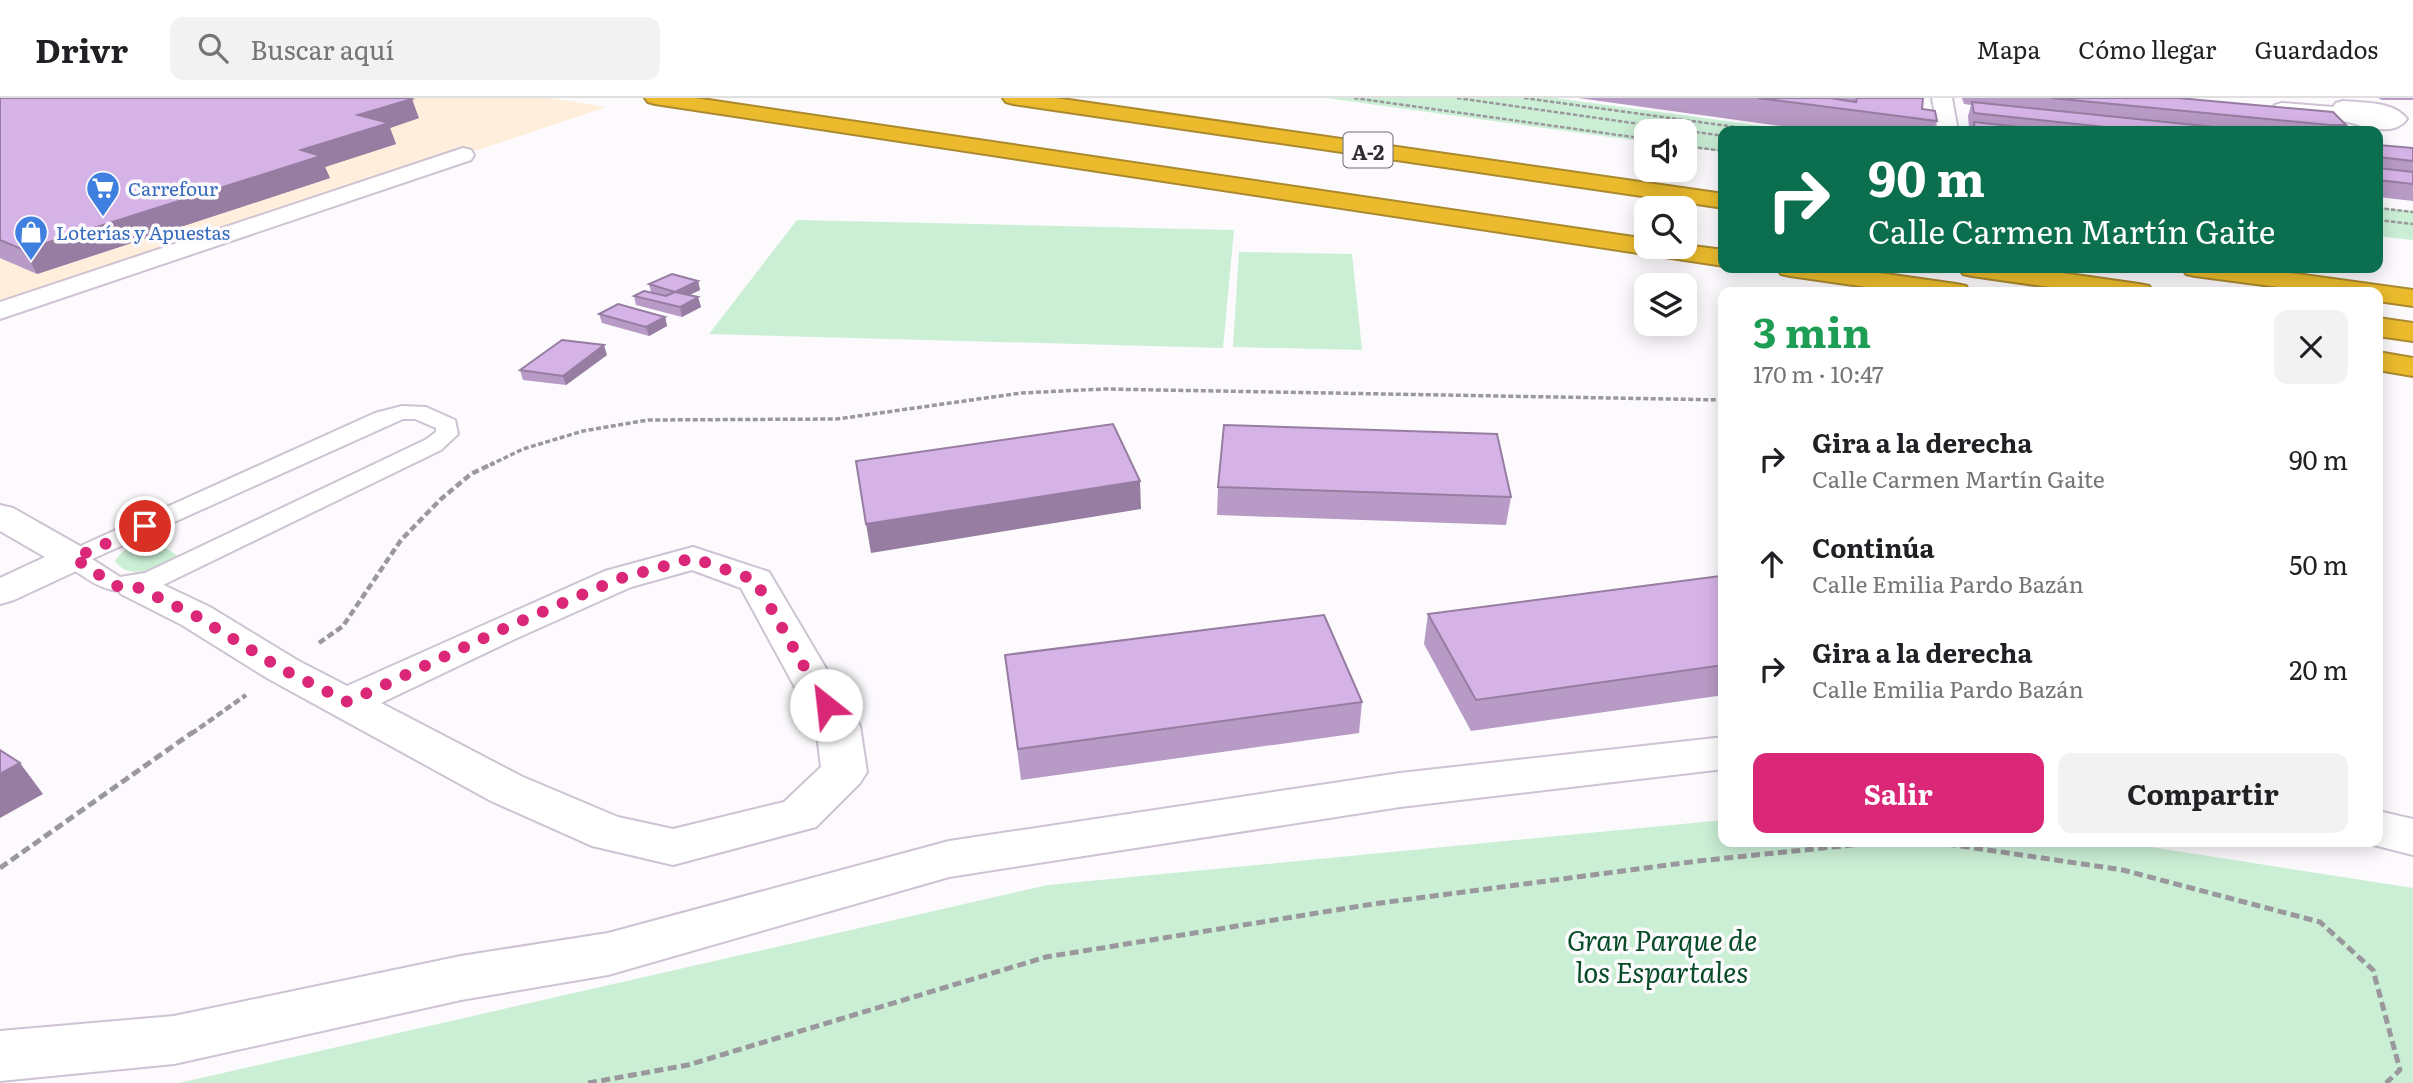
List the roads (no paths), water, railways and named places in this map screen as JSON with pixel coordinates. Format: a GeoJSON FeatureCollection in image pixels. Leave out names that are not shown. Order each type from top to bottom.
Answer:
{"type":"FeatureCollection","features":[{"type":"Feature","properties":{"kind":"highway"},"geometry":{"type":"LineString","coordinates":[[655,98],[1634,245]]}},
{"type":"Feature","properties":{"kind":"highway"},"geometry":{"type":"LineString","coordinates":[[713,98],[998,150]]}},
{"type":"Feature","properties":{"kind":"highway","name":"A-2"},"geometry":{"type":"LineString","coordinates":[[1013,98],[1718,200]]}},
{"type":"Feature","properties":{"kind":"highway"},"geometry":{"type":"LineString","coordinates":[[1101,98],[1384,131]]}},
{"type":"Feature","properties":{"kind":"highway"},"geometry":{"type":"LineString","coordinates":[[1697,254],[1718,257]]}},
{"type":"Feature","properties":{"kind":"highway"},"geometry":{"type":"LineString","coordinates":[[1825,273],[1921,287]]}},
{"type":"Feature","properties":{"kind":"highway"},"geometry":{"type":"LineString","coordinates":[[2007,273],[2104,287]]}},
{"type":"Feature","properties":{"kind":"highway"},"geometry":{"type":"LineString","coordinates":[[2231,273],[2333,287]]}},
{"type":"Feature","properties":{"kind":"highway"},"geometry":{"type":"LineString","coordinates":[[2383,294],[2413,298]]}},
{"type":"Feature","properties":{"kind":"highway"},"geometry":{"type":"LineString","coordinates":[[2383,328],[2413,332]]}},
{"type":"Feature","properties":{"kind":"highway"},"geometry":{"type":"LineString","coordinates":[[2383,358],[2413,361]]}},
{"type":"Feature","properties":{"kind":"highway"},"geometry":{"type":"LineString","coordinates":[[2383,359],[2413,367]]}},
{"type":"Feature","properties":{"kind":"street"},"geometry":{"type":"LineString","coordinates":[[1942,98],[1947,126]]}},
{"type":"Feature","properties":{"kind":"street"},"geometry":{"type":"LineString","coordinates":[[2258,107],[2344,106],[2364,120],[2399,119],[2413,134]]}},
{"type":"Feature","properties":{"kind":"street"},"geometry":{"type":"LineString","coordinates":[[0,311],[463,155]]}},
{"type":"Feature","properties":{"kind":"street"},"geometry":{"type":"LineString","coordinates":[[0,516],[74,558]]}},
{"type":"Feature","properties":{"kind":"street"},"geometry":{"type":"LineString","coordinates":[[0,592],[74,558]]}},
{"type":"Feature","properties":{"kind":"street"},"geometry":{"type":"LineString","coordinates":[[135,586],[196,616],[282,669],[507,789],[609,833],[673,847],[799,815],[844,772],[838,726],[755,580],[693,558],[618,579],[503,629],[348,702]]}},
{"type":"Feature","properties":{"kind":"street"},"geometry":{"type":"LineString","coordinates":[[0,1056],[174,1040],[461,978],[608,954],[949,859],[1400,790],[1718,754]]}},
{"type":"Feature","properties":{"kind":"street"},"geometry":{"type":"LineString","coordinates":[[2383,830],[2413,837]]}},
{"type":"Feature","properties":{"kind":"lane"},"geometry":{"type":"LineString","coordinates":[[418,412],[447,425],[447,434],[433,444],[135,586],[116,586],[74,558],[383,418],[418,412]]}},
{"type":"Feature","properties":{"kind":"place","name":"Carrefour"},"geometry":{"type":"Point","coordinates":[103,218]}},
{"type":"Feature","properties":{"kind":"place","name":"Loterías y Apuestas"},"geometry":{"type":"Point","coordinates":[31,262]}},
{"type":"Feature","properties":{"kind":"park label","name":"Gran Parque de los Espartales"},"geometry":{"type":"Point","coordinates":[1662,955]}}]}
